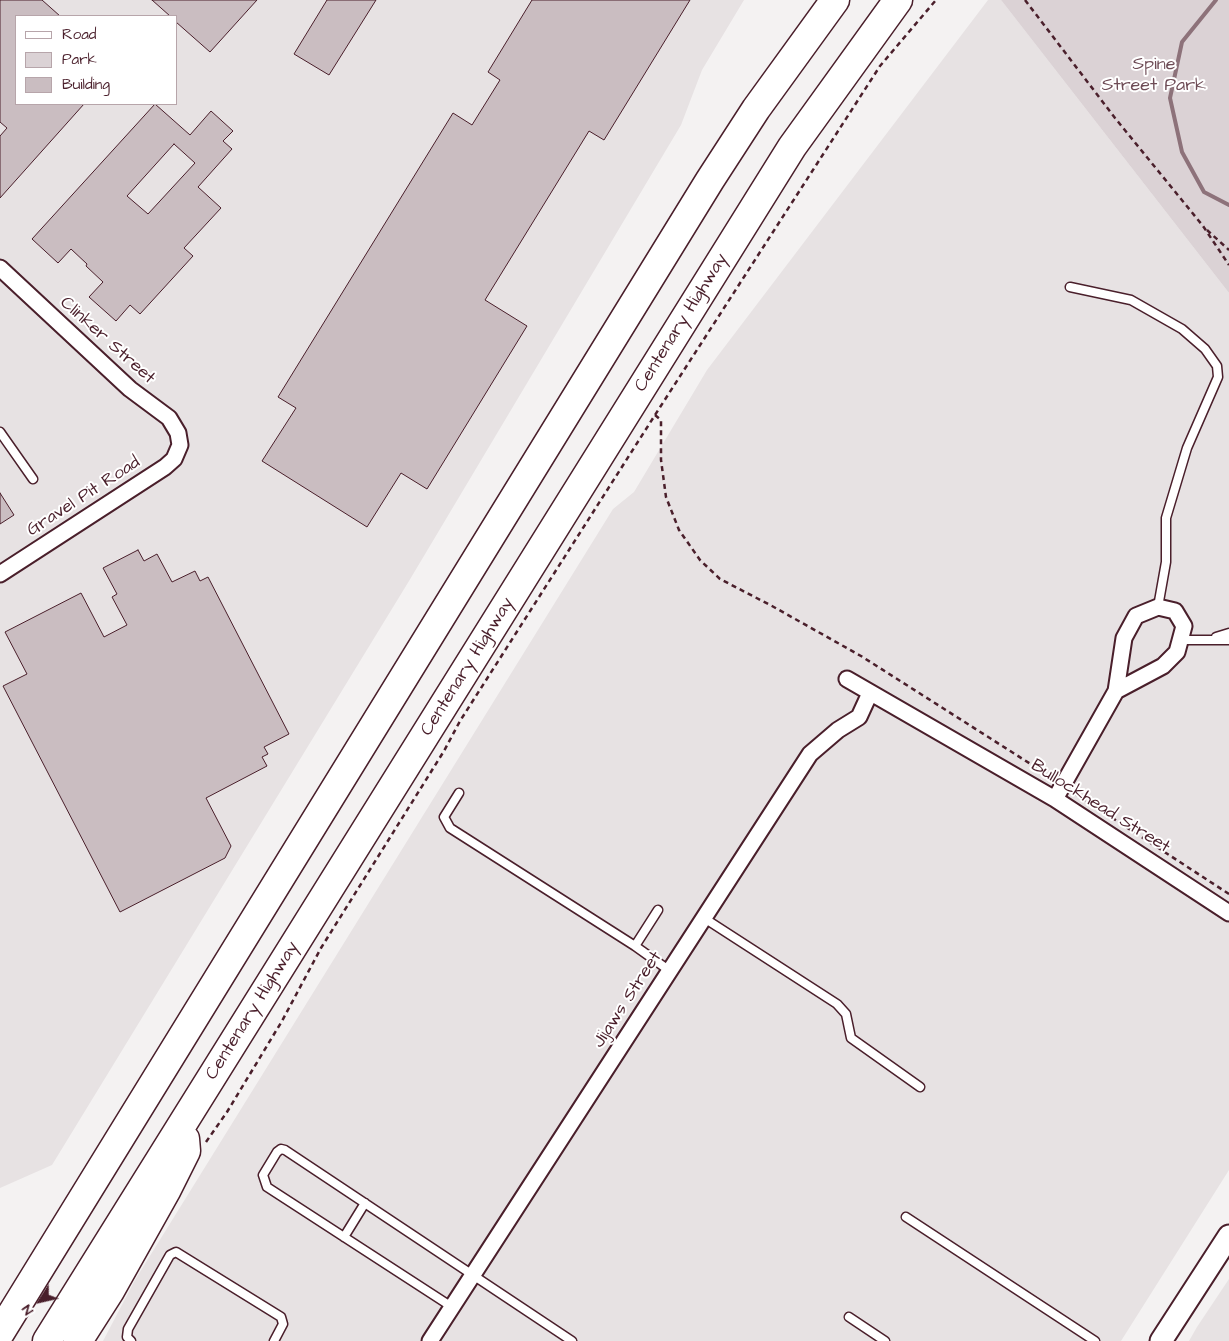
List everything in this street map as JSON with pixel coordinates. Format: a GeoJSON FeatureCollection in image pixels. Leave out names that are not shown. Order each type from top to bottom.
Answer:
{"type":"FeatureCollection","features":[{"type":"Feature","properties":{"kind":"highway"},"geometry":{"type":"LineString","coordinates":[[0,1333],[710,180],[756,110],[835,0]]}},
{"type":"Feature","properties":{"kind":"highway","name":"Centenary Highway"},"geometry":{"type":"LineString","coordinates":[[47,1341],[792,147],[898,0]]}},
{"type":"Feature","properties":{"kind":"highway"},"geometry":{"type":"LineString","coordinates":[[78,1341],[131,1254],[186,1151],[184,1123]]}},
{"type":"Feature","properties":{"kind":"street","name":"Clinker Street"},"geometry":{"type":"LineString","coordinates":[[3,277],[130,389],[169,418],[178,433],[180,445]]}},
{"type":"Feature","properties":{"kind":"street","name":"Gravel Pit Road"},"geometry":{"type":"LineString","coordinates":[[0,574],[166,467],[174,459],[180,445]]}},
{"type":"Feature","properties":{"kind":"street"},"geometry":{"type":"LineString","coordinates":[[1055,799],[1116,692],[1124,638],[1136,616],[1158,607],[1175,611],[1184,626],[1176,652],[1163,666],[1116,692]]}},
{"type":"Feature","properties":{"kind":"street"},"geometry":{"type":"LineString","coordinates":[[847,678],[870,693]]}},
{"type":"Feature","properties":{"kind":"street","name":"Bullockhead Street"},"geometry":{"type":"LineString","coordinates":[[870,693],[1055,799],[1229,913]]}},
{"type":"Feature","properties":{"kind":"street","name":"Jijaws Street"},"geometry":{"type":"LineString","coordinates":[[430,1341],[810,754],[838,730],[859,717],[870,693]]}},
{"type":"Feature","properties":{"kind":"street"},"geometry":{"type":"LineString","coordinates":[[1161,1341],[1229,1236]]}},
{"type":"Feature","properties":{"kind":"lane"},"geometry":{"type":"LineString","coordinates":[[1070,287],[1131,300],[1182,329],[1205,349],[1217,366],[1218,377],[1187,448],[1166,518],[1166,562],[1158,607]]}},
{"type":"Feature","properties":{"kind":"lane"},"geometry":{"type":"LineString","coordinates":[[0,432],[33,479]]}},
{"type":"Feature","properties":{"kind":"lane"},"geometry":{"type":"LineString","coordinates":[[1211,639],[1229,633]]}},
{"type":"Feature","properties":{"kind":"lane"},"geometry":{"type":"LineString","coordinates":[[1180,640],[1229,640]]}},
{"type":"Feature","properties":{"kind":"lane"},"geometry":{"type":"LineString","coordinates":[[459,793],[444,817],[450,828],[635,946],[670,971]]}},
{"type":"Feature","properties":{"kind":"lane"},"geometry":{"type":"LineString","coordinates":[[635,946],[658,910]]}},
{"type":"Feature","properties":{"kind":"lane"},"geometry":{"type":"LineString","coordinates":[[704,918],[837,1004],[846,1014],[851,1038],[920,1087]]}},
{"type":"Feature","properties":{"kind":"lane"},"geometry":{"type":"LineString","coordinates":[[452,1307],[267,1187],[263,1175],[277,1152],[281,1149],[285,1150],[572,1341]]}},
{"type":"Feature","properties":{"kind":"lane"},"geometry":{"type":"LineString","coordinates":[[344,1237],[365,1203]]}},
{"type":"Feature","properties":{"kind":"lane"},"geometry":{"type":"LineString","coordinates":[[906,1217],[1095,1341]]}},
{"type":"Feature","properties":{"kind":"lane"},"geometry":{"type":"LineString","coordinates":[[131,1341],[127,1337],[128,1329],[170,1256],[176,1252],[281,1317],[283,1324],[274,1341]]}},
{"type":"Feature","properties":{"kind":"lane"},"geometry":{"type":"LineString","coordinates":[[849,1317],[886,1341]]}},
{"type":"Feature","properties":{"kind":"path"},"geometry":{"type":"LineString","coordinates":[[202,1149],[282,1020],[321,948],[444,751],[460,721],[655,415],[880,66],[936,0]]}},
{"type":"Feature","properties":{"kind":"path"},"geometry":{"type":"LineString","coordinates":[[1025,0],[1115,118],[1203,226],[1229,265]]}},
{"type":"Feature","properties":{"kind":"path"},"geometry":{"type":"LineString","coordinates":[[1203,226],[1229,250]]}},
{"type":"Feature","properties":{"kind":"path"},"geometry":{"type":"LineString","coordinates":[[655,415],[661,420],[661,460],[666,497],[676,522],[700,560],[720,579],[861,656],[1229,894]]}},
{"type":"Feature","properties":{"kind":"shaded area"},"geometry":{"type":"Polygon","coordinates":[[[0,0],[744,0],[702,70],[681,125],[409,581],[52,1165],[0,1188],[0,0]]]}},
{"type":"Feature","properties":{"kind":"shaded area"},"geometry":{"type":"Polygon","coordinates":[[[988,0],[1001,0],[1229,293],[1229,1170],[1121,1341],[103,1341],[135,1280],[613,509],[634,492],[707,370],[988,0]]]}},
{"type":"Feature","properties":{"kind":"shaded area"},"geometry":{"type":"Polygon","coordinates":[[[1229,1279],[1229,1341],[1189,1341],[1197,1327],[1229,1279]]]}},
{"type":"Feature","properties":{"kind":"green space","name":"Spine Street Park"},"geometry":{"type":"Polygon","coordinates":[[[1001,0],[1229,0],[1229,293],[1001,0]]]}},
{"type":"Feature","properties":{"kind":"building"},"geometry":{"type":"Polygon","coordinates":[[[0,0],[42,0],[59,15],[15,15],[15,105],[83,105],[0,198],[0,136],[7,128],[0,122],[0,0]]]}},
{"type":"Feature","properties":{"kind":"building"},"geometry":{"type":"Polygon","coordinates":[[[152,0],[257,0],[210,52],[178,24],[178,15],[169,15],[152,0]]]}},
{"type":"Feature","properties":{"kind":"building"},"geometry":{"type":"Polygon","coordinates":[[[327,0],[376,0],[329,75],[294,54],[327,0]]]}},
{"type":"Feature","properties":{"kind":"building"},"geometry":{"type":"Polygon","coordinates":[[[532,0],[690,0],[604,140],[589,131],[485,300],[527,326],[427,489],[401,473],[367,527],[262,461],[296,408],[278,397],[453,113],[472,125],[500,80],[488,72],[532,0]]]}},
{"type":"Feature","properties":{"kind":"building"},"geometry":{"type":"Polygon","coordinates":[[[154,105],[190,135],[211,111],[233,131],[223,141],[232,149],[198,187],[221,208],[184,248],[193,256],[140,314],[130,305],[116,321],[89,297],[103,282],[71,249],[58,263],[32,239],[154,105]],[[174,144],[127,196],[148,214],[195,163],[174,144]]]}},
{"type":"Feature","properties":{"kind":"building"},"geometry":{"type":"Polygon","coordinates":[[[0,493],[14,515],[0,524],[0,493]]]}},
{"type":"Feature","properties":{"kind":"building"},"geometry":{"type":"Polygon","coordinates":[[[138,550],[144,561],[157,554],[172,582],[195,571],[200,581],[208,577],[289,734],[264,747],[268,754],[262,757],[267,766],[206,798],[231,846],[225,858],[120,912],[3,686],[27,674],[5,632],[81,593],[104,637],[127,625],[112,597],[117,594],[103,568],[138,550]]]}},
{"type":"Feature","properties":{"kind":"waterway"},"geometry":{"type":"LineString","coordinates":[[1216,0],[1182,42],[1170,98],[1182,152],[1204,192],[1229,205]]}}]}
